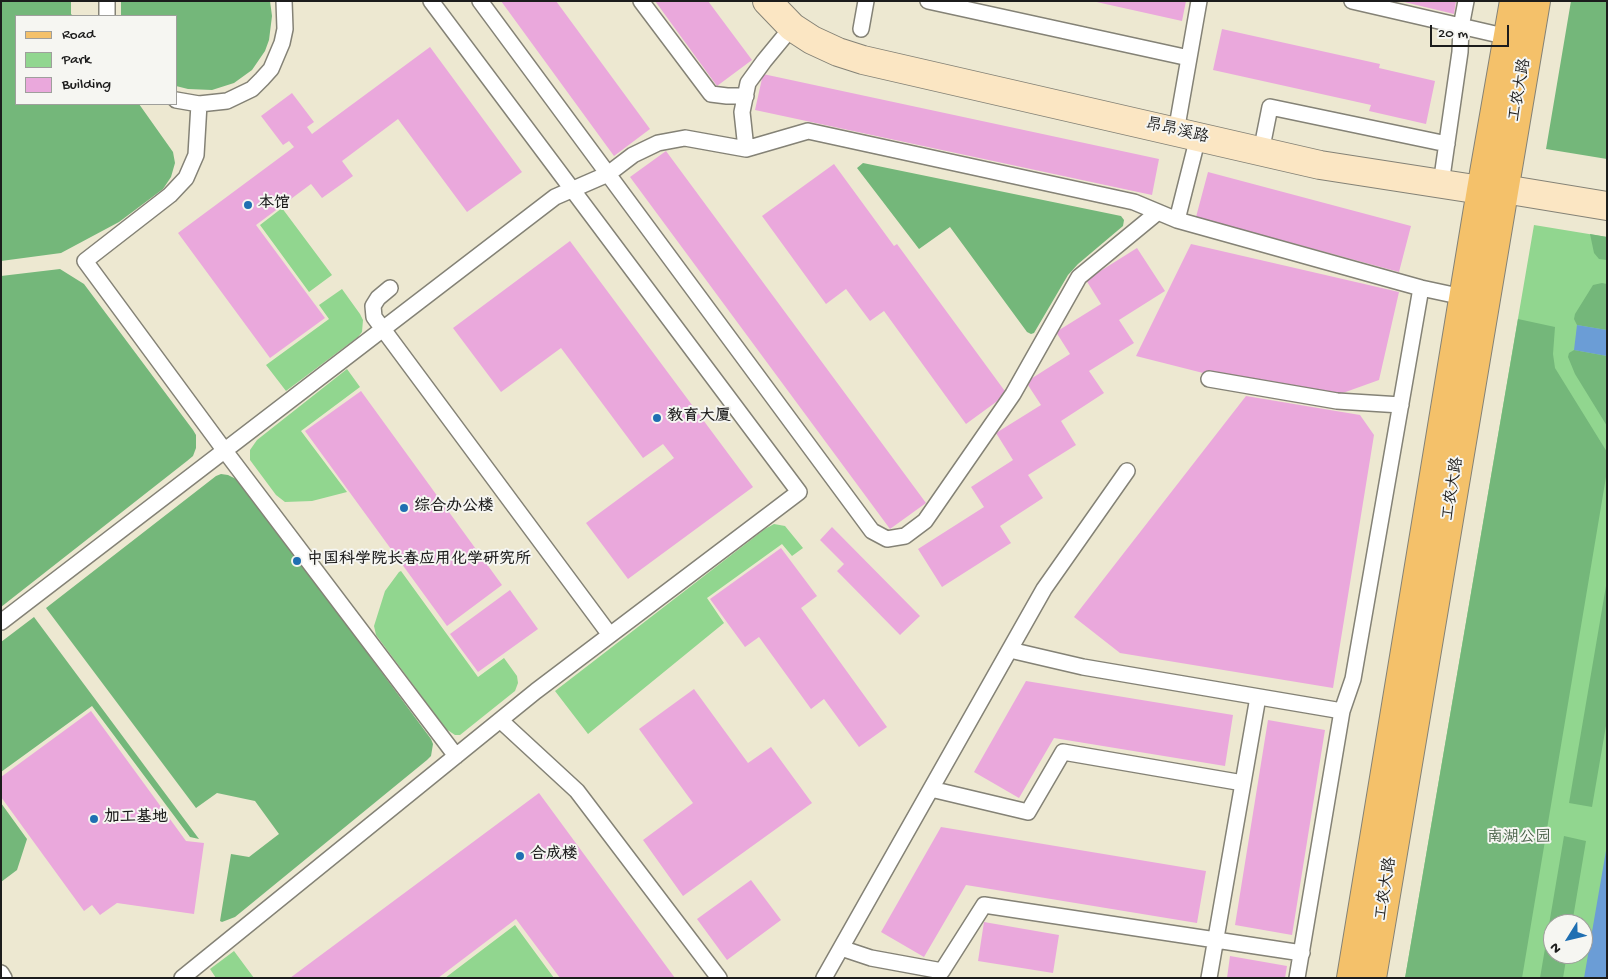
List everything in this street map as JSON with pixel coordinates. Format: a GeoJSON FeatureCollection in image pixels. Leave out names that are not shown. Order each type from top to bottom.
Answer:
{"type":"FeatureCollection","features":[{"type":"Feature","properties":{"kind":"main road","name":"工农大路"},"geometry":{"type":"LineString","coordinates":[[1372,978],[1493,189],[1508,37],[1514,1]]}},
{"type":"Feature","properties":{"kind":"main road","name":"工农大路"},"geometry":{"type":"LineString","coordinates":[[1351,978],[1463,297],[1493,189],[1536,1]]}},
{"type":"Feature","properties":{"kind":"street","name":"昂昂溪路"},"geometry":{"type":"LineString","coordinates":[[767,1],[792,27],[812,40],[838,52],[863,60],[1320,166],[1607,206]]}},
{"type":"Feature","properties":{"kind":"lane"},"geometry":{"type":"LineString","coordinates":[[107,1],[107,15]]}},
{"type":"Feature","properties":{"kind":"lane"},"geometry":{"type":"LineString","coordinates":[[178,100],[200,104],[220,102],[240,96],[257,84],[271,69],[278,56],[285,29],[284,1]]}},
{"type":"Feature","properties":{"kind":"lane"},"geometry":{"type":"LineString","coordinates":[[182,978],[500,720],[799,492],[431,1]]}},
{"type":"Feature","properties":{"kind":"lane"},"geometry":{"type":"LineString","coordinates":[[480,1],[872,531],[887,540],[905,536],[925,521],[1013,394],[1079,277],[1158,212]]}},
{"type":"Feature","properties":{"kind":"lane"},"geometry":{"type":"LineString","coordinates":[[641,1],[711,94],[746,96]]}},
{"type":"Feature","properties":{"kind":"lane"},"geometry":{"type":"LineString","coordinates":[[861,29],[866,1]]}},
{"type":"Feature","properties":{"kind":"lane"},"geometry":{"type":"LineString","coordinates":[[928,1],[1189,58]]}},
{"type":"Feature","properties":{"kind":"lane"},"geometry":{"type":"LineString","coordinates":[[1177,220],[1187,135],[1189,58],[1199,1]]}},
{"type":"Feature","properties":{"kind":"lane"},"geometry":{"type":"LineString","coordinates":[[1352,1],[1508,37]]}},
{"type":"Feature","properties":{"kind":"lane"},"geometry":{"type":"LineString","coordinates":[[1441,184],[1466,1]]}},
{"type":"Feature","properties":{"kind":"lane"},"geometry":{"type":"LineString","coordinates":[[746,148],[742,112],[748,84],[792,27]]}},
{"type":"Feature","properties":{"kind":"lane"},"geometry":{"type":"LineString","coordinates":[[200,104],[196,155],[186,178],[170,195],[85,261],[225,451],[456,756]]}},
{"type":"Feature","properties":{"kind":"lane"},"geometry":{"type":"LineString","coordinates":[[1260,152],[1270,107],[1447,144]]}},
{"type":"Feature","properties":{"kind":"lane"},"geometry":{"type":"LineString","coordinates":[[1,622],[555,197],[608,174],[633,155],[658,142],[686,138],[746,148],[808,131],[1134,202],[1177,220],[1421,288],[1463,297]]}},
{"type":"Feature","properties":{"kind":"lane"},"geometry":{"type":"LineString","coordinates":[[390,288],[378,298],[373,306],[374,317],[610,635]]}},
{"type":"Feature","properties":{"kind":"lane"},"geometry":{"type":"LineString","coordinates":[[1298,978],[1342,711],[1353,679],[1421,288]]}},
{"type":"Feature","properties":{"kind":"lane"},"geometry":{"type":"LineString","coordinates":[[1208,379],[1337,401],[1401,405]]}},
{"type":"Feature","properties":{"kind":"lane"},"geometry":{"type":"LineString","coordinates":[[824,978],[1044,588],[1127,471]]}},
{"type":"Feature","properties":{"kind":"lane"},"geometry":{"type":"LineString","coordinates":[[1010,650],[1083,667],[1342,711]]}},
{"type":"Feature","properties":{"kind":"lane"},"geometry":{"type":"LineString","coordinates":[[1209,978],[1258,697]]}},
{"type":"Feature","properties":{"kind":"lane"},"geometry":{"type":"LineString","coordinates":[[500,720],[577,791],[719,978]]}},
{"type":"Feature","properties":{"kind":"lane"},"geometry":{"type":"LineString","coordinates":[[931,789],[1028,812],[1063,752],[1243,783]]}},
{"type":"Feature","properties":{"kind":"lane"},"geometry":{"type":"LineString","coordinates":[[841,948],[871,958],[942,971],[984,905],[1302,953]]}},
{"type":"Feature","properties":{"kind":"lane"},"geometry":{"type":"LineString","coordinates":[[1,973],[4,978]]}},
{"type":"Feature","properties":{"kind":"green space"},"geometry":{"type":"Polygon","coordinates":[[[1,1],[71,1],[72,15],[15,15],[15,105],[140,105],[173,152],[175,163],[171,177],[163,189],[119,222],[61,253],[1,261],[1,1]]]}},
{"type":"Feature","properties":{"kind":"green space"},"geometry":{"type":"Polygon","coordinates":[[[121,1],[270,1],[272,16],[269,40],[265,51],[252,70],[234,83],[212,90],[178,86],[178,15],[121,15],[121,1]]]}},
{"type":"Feature","properties":{"kind":"green space"},"geometry":{"type":"Polygon","coordinates":[[[1571,1],[1607,1],[1607,159],[1546,149],[1571,1]]]}},
{"type":"Feature","properties":{"kind":"green space"},"geometry":{"type":"Polygon","coordinates":[[[863,163],[1121,216],[1124,220],[1123,226],[1078,264],[1068,275],[1034,333],[1031,334],[1027,332],[950,227],[919,249],[857,168],[863,163]]]}},
{"type":"Feature","properties":{"kind":"green space"},"geometry":{"type":"Polygon","coordinates":[[[282,208],[332,275],[309,292],[260,225],[282,208]]]}},
{"type":"Feature","properties":{"kind":"green space","name":"南湖公园"},"geometry":{"type":"Polygon","coordinates":[[[1534,225],[1607,237],[1607,978],[1405,978],[1534,225]]]}},
{"type":"Feature","properties":{"kind":"green space"},"geometry":{"type":"Polygon","coordinates":[[[1590,234],[1607,237],[1607,260],[1599,259],[1594,253],[1590,234]]]}},
{"type":"Feature","properties":{"kind":"green space"},"geometry":{"type":"Polygon","coordinates":[[[60,269],[84,284],[193,430],[196,435],[196,448],[193,456],[187,461],[1,607],[1,276],[60,269]]]}},
{"type":"Feature","properties":{"kind":"green space"},"geometry":{"type":"Polygon","coordinates":[[[1607,284],[1607,330],[1577,325],[1574,319],[1575,314],[1593,285],[1607,284]]]}},
{"type":"Feature","properties":{"kind":"green space"},"geometry":{"type":"Polygon","coordinates":[[[342,289],[363,320],[362,332],[286,391],[266,365],[329,319],[319,305],[342,289]]]}},
{"type":"Feature","properties":{"kind":"green space","name":"南湖公园"},"geometry":{"type":"Polygon","coordinates":[[[1518,319],[1555,327],[1553,354],[1555,368],[1607,452],[1607,471],[1522,978],[1405,978],[1518,319]]]}},
{"type":"Feature","properties":{"kind":"green space"},"geometry":{"type":"Polygon","coordinates":[[[1574,350],[1607,356],[1607,426],[1575,374],[1568,357],[1569,353],[1574,350]]]}},
{"type":"Feature","properties":{"kind":"green space"},"geometry":{"type":"Polygon","coordinates":[[[347,369],[360,387],[301,431],[347,492],[312,501],[285,502],[276,495],[250,460],[250,450],[257,440],[347,369]]]}},
{"type":"Feature","properties":{"kind":"green space"},"geometry":{"type":"Polygon","coordinates":[[[221,474],[240,481],[433,744],[431,756],[427,760],[235,917],[222,922],[220,921],[231,854],[249,857],[279,834],[255,801],[217,793],[196,808],[46,608],[221,474]]]}},
{"type":"Feature","properties":{"kind":"green space"},"geometry":{"type":"Polygon","coordinates":[[[774,524],[785,526],[803,548],[792,556],[782,544],[707,598],[724,623],[588,734],[555,691],[774,524]]]}},
{"type":"Feature","properties":{"kind":"green space"},"geometry":{"type":"Polygon","coordinates":[[[401,571],[478,677],[504,658],[517,676],[518,683],[515,691],[460,735],[455,735],[446,729],[376,635],[374,626],[385,591],[401,571]]]}},
{"type":"Feature","properties":{"kind":"green space"},"geometry":{"type":"Polygon","coordinates":[[[1607,580],[1607,720],[1592,807],[1569,803],[1607,580]]]}},
{"type":"Feature","properties":{"kind":"green space"},"geometry":{"type":"Polygon","coordinates":[[[34,617],[199,839],[190,837],[92,706],[1,772],[1,642],[34,617]]]}},
{"type":"Feature","properties":{"kind":"green space"},"geometry":{"type":"Polygon","coordinates":[[[1,803],[27,839],[17,870],[1,882],[1,803]]]}},
{"type":"Feature","properties":{"kind":"green space"},"geometry":{"type":"Polygon","coordinates":[[[1564,836],[1586,841],[1574,914],[1551,914],[1564,836]]]}},
{"type":"Feature","properties":{"kind":"green space"},"geometry":{"type":"Polygon","coordinates":[[[515,925],[554,978],[445,978],[515,925]]]}},
{"type":"Feature","properties":{"kind":"green space"},"geometry":{"type":"Polygon","coordinates":[[[234,951],[254,978],[216,978],[210,969],[234,951]]]}},
{"type":"Feature","properties":{"kind":"green space"},"geometry":{"type":"Polygon","coordinates":[[[1543,960],[1543,964],[1565,964],[1563,978],[1540,978],[1543,960]]]}},
{"type":"Feature","properties":{"kind":"water"},"geometry":{"type":"Polygon","coordinates":[[[1577,325],[1607,330],[1607,356],[1574,350],[1577,325]]]}},
{"type":"Feature","properties":{"kind":"water"},"geometry":{"type":"Polygon","coordinates":[[[1607,845],[1607,978],[1584,978],[1586,964],[1593,964],[1593,926],[1607,845]]]}},
{"type":"Feature","properties":{"kind":"building"},"geometry":{"type":"Polygon","coordinates":[[[501,1],[556,1],[650,129],[614,156],[501,1]]]}},
{"type":"Feature","properties":{"kind":"building"},"geometry":{"type":"Polygon","coordinates":[[[655,1],[708,1],[752,60],[717,86],[655,1]]]}},
{"type":"Feature","properties":{"kind":"building"},"geometry":{"type":"Polygon","coordinates":[[[1092,1],[1186,1],[1182,21],[1092,1]]]}},
{"type":"Feature","properties":{"kind":"building"},"geometry":{"type":"Polygon","coordinates":[[[1400,1],[1456,1],[1454,14],[1400,1]]]}},
{"type":"Feature","properties":{"kind":"building"},"geometry":{"type":"Polygon","coordinates":[[[1222,29],[1380,64],[1379,68],[1435,81],[1426,124],[1369,111],[1371,105],[1213,70],[1222,29]]]}},
{"type":"Feature","properties":{"kind":"building","name":"本馆"},"geometry":{"type":"Polygon","coordinates":[[[430,47],[522,172],[467,212],[398,119],[342,161],[353,176],[322,198],[311,184],[256,225],[325,318],[270,358],[178,233],[294,147],[289,141],[283,145],[261,116],[292,93],[314,122],[307,127],[312,134],[430,47]]]}},
{"type":"Feature","properties":{"kind":"building"},"geometry":{"type":"Polygon","coordinates":[[[763,74],[1159,159],[1152,195],[755,110],[763,74]]]}},
{"type":"Feature","properties":{"kind":"building"},"geometry":{"type":"Polygon","coordinates":[[[666,151],[926,503],[890,529],[630,177],[666,151]]]}},
{"type":"Feature","properties":{"kind":"building"},"geometry":{"type":"Polygon","coordinates":[[[834,164],[894,246],[897,244],[1007,394],[966,424],[884,311],[870,321],[846,289],[826,304],[762,216],[834,164]]]}},
{"type":"Feature","properties":{"kind":"building"},"geometry":{"type":"Polygon","coordinates":[[[1208,172],[1411,226],[1399,272],[1196,217],[1208,172]]]}},
{"type":"Feature","properties":{"kind":"building","name":"教育大厦"},"geometry":{"type":"Polygon","coordinates":[[[570,241],[753,487],[628,579],[586,523],[674,458],[663,444],[643,458],[561,348],[501,392],[453,328],[570,241]]]}},
{"type":"Feature","properties":{"kind":"building"},"geometry":{"type":"Polygon","coordinates":[[[1191,244],[1399,292],[1379,380],[1340,394],[1211,375],[1136,356],[1191,244]]]}},
{"type":"Feature","properties":{"kind":"building"},"geometry":{"type":"Polygon","coordinates":[[[1137,248],[1165,291],[1119,320],[1134,343],[1089,371],[1104,393],[1061,421],[1076,445],[1028,475],[1043,498],[1000,526],[1011,543],[942,587],[918,549],[984,507],[971,487],[1013,460],[996,433],[1041,405],[1026,382],[1070,354],[1056,332],[1101,304],[1086,280],[1137,248]]]}},
{"type":"Feature","properties":{"kind":"building","name":"综合办公楼"},"geometry":{"type":"Polygon","coordinates":[[[361,391],[502,585],[447,626],[305,431],[361,391]]]}},
{"type":"Feature","properties":{"kind":"building"},"geometry":{"type":"Polygon","coordinates":[[[1246,396],[1360,415],[1374,435],[1333,688],[1120,653],[1074,617],[1246,396]]]}},
{"type":"Feature","properties":{"kind":"building"},"geometry":{"type":"Polygon","coordinates":[[[832,527],[920,616],[900,635],[837,571],[844,564],[820,540],[832,527]]]}},
{"type":"Feature","properties":{"kind":"building"},"geometry":{"type":"Polygon","coordinates":[[[781,548],[817,596],[801,608],[887,727],[859,747],[824,699],[811,709],[759,637],[745,647],[710,599],[781,548]]]}},
{"type":"Feature","properties":{"kind":"building"},"geometry":{"type":"Polygon","coordinates":[[[510,590],[538,629],[478,672],[450,634],[510,590]]]}},
{"type":"Feature","properties":{"kind":"building"},"geometry":{"type":"Polygon","coordinates":[[[1026,681],[1233,715],[1225,766],[1054,738],[1019,798],[974,772],[1026,681]]]}},
{"type":"Feature","properties":{"kind":"building"},"geometry":{"type":"Polygon","coordinates":[[[694,689],[748,763],[771,747],[812,803],[683,896],[643,840],[693,803],[639,729],[694,689]]]}},
{"type":"Feature","properties":{"kind":"building","name":"加工基地"},"geometry":{"type":"Polygon","coordinates":[[[91,711],[186,841],[204,843],[194,914],[117,903],[100,915],[92,905],[84,911],[1,797],[1,777],[91,711]]]}},
{"type":"Feature","properties":{"kind":"building"},"geometry":{"type":"Polygon","coordinates":[[[1268,720],[1325,730],[1292,935],[1235,925],[1268,720]]]}},
{"type":"Feature","properties":{"kind":"building","name":"合成楼"},"geometry":{"type":"Polygon","coordinates":[[[539,793],[675,978],[560,978],[516,919],[438,978],[290,978],[539,793]]]}},
{"type":"Feature","properties":{"kind":"building"},"geometry":{"type":"Polygon","coordinates":[[[941,827],[1206,871],[1197,923],[966,885],[924,957],[881,932],[941,827]]]}},
{"type":"Feature","properties":{"kind":"building"},"geometry":{"type":"Polygon","coordinates":[[[751,880],[781,920],[727,960],[697,919],[751,880]]]}},
{"type":"Feature","properties":{"kind":"building"},"geometry":{"type":"Polygon","coordinates":[[[984,922],[1059,935],[1053,973],[978,961],[984,922]]]}},
{"type":"Feature","properties":{"kind":"building"},"geometry":{"type":"Polygon","coordinates":[[[1230,956],[1287,966],[1285,978],[1227,978],[1230,956]]]}},
{"type":"Feature","properties":{"kind":"place","name":"本馆"},"geometry":{"type":"Point","coordinates":[248,205]}},
{"type":"Feature","properties":{"kind":"place","name":"教育大厦"},"geometry":{"type":"Point","coordinates":[657,418]}},
{"type":"Feature","properties":{"kind":"place","name":"综合办公楼"},"geometry":{"type":"Point","coordinates":[404,508]}},
{"type":"Feature","properties":{"kind":"place","name":"中国科学院长春应用化学研究所"},"geometry":{"type":"Point","coordinates":[297,561]}},
{"type":"Feature","properties":{"kind":"place","name":"加工基地"},"geometry":{"type":"Point","coordinates":[94,819]}},
{"type":"Feature","properties":{"kind":"place","name":"合成楼"},"geometry":{"type":"Point","coordinates":[520,856]}}]}
